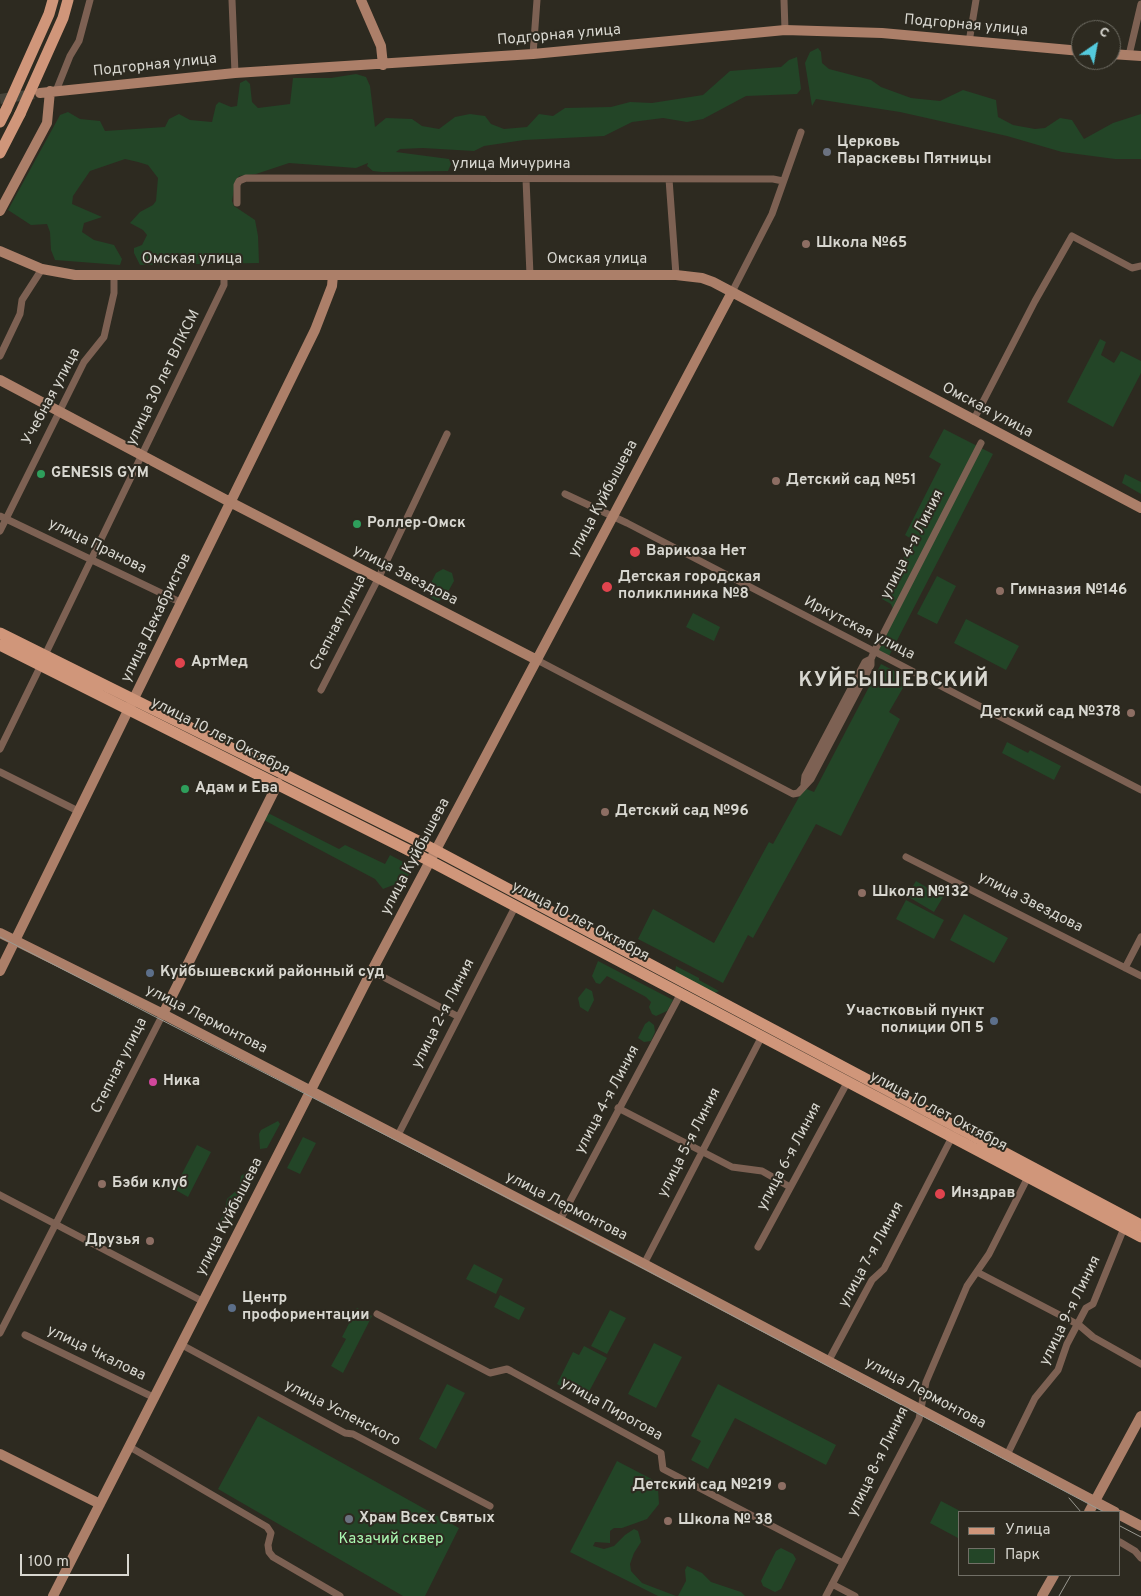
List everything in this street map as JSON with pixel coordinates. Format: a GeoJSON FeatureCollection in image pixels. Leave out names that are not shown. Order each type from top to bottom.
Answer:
{"type":"FeatureCollection","features":[{"type":"Feature","properties":{"kind":"main road"},"geometry":{"type":"LineString","coordinates":[[0,122],[49,14],[53,0]]}},
{"type":"Feature","properties":{"kind":"main road"},"geometry":{"type":"LineString","coordinates":[[0,153],[20,114],[63,18],[68,0]]}},
{"type":"Feature","properties":{"kind":"main road"},"geometry":{"type":"LineString","coordinates":[[361,0],[381,46],[383,65]]}},
{"type":"Feature","properties":{"kind":"main road","name":"Подгорная улица"},"geometry":{"type":"LineString","coordinates":[[49,92],[236,73],[533,54],[785,30],[882,33],[1071,50]]}},
{"type":"Feature","properties":{"kind":"main road"},"geometry":{"type":"LineString","coordinates":[[1121,55],[1141,56]]}},
{"type":"Feature","properties":{"kind":"main road"},"geometry":{"type":"LineString","coordinates":[[0,211],[47,123],[49,92]]}},
{"type":"Feature","properties":{"kind":"main road","name":"Омская улица"},"geometry":{"type":"LineString","coordinates":[[0,251],[42,269],[75,274],[676,275],[702,278],[732,292],[973,421],[1141,508]]}},
{"type":"Feature","properties":{"kind":"main road","name":"улица Декабристов"},"geometry":{"type":"LineString","coordinates":[[0,971],[315,330],[332,286],[333,275]]}},
{"type":"Feature","properties":{"kind":"main road","name":"улица Куйбышева"},"geometry":{"type":"LineString","coordinates":[[53,1596],[372,971],[611,517],[732,292]]}},
{"type":"Feature","properties":{"kind":"main road","name":"улица Звездова"},"geometry":{"type":"LineString","coordinates":[[0,380],[141,456],[536,660]]}},
{"type":"Feature","properties":{"kind":"main road","name":"улица 10 лет Октября"},"geometry":{"type":"LineString","coordinates":[[0,633],[43,660],[433,856],[1141,1225]]}},
{"type":"Feature","properties":{"kind":"main road","name":"улица 10 лет Октября"},"geometry":{"type":"LineString","coordinates":[[0,645],[43,660]]}},
{"type":"Feature","properties":{"kind":"main road","name":"улица 10 лет Октября"},"geometry":{"type":"LineString","coordinates":[[132,704],[278,783],[433,856],[516,905],[1141,1237]]}},
{"type":"Feature","properties":{"kind":"main road","name":"Степная улица"},"geometry":{"type":"LineString","coordinates":[[163,1014],[278,783]]}},
{"type":"Feature","properties":{"kind":"main road","name":"улица Лермонтова"},"geometry":{"type":"LineString","coordinates":[[0,933],[163,1014],[560,1220],[921,1408],[1113,1511]]}},
{"type":"Feature","properties":{"kind":"main road"},"geometry":{"type":"LineString","coordinates":[[1090,1511],[1141,1416]]}},
{"type":"Feature","properties":{"kind":"main road"},"geometry":{"type":"LineString","coordinates":[[0,1454],[100,1504]]}},
{"type":"Feature","properties":{"kind":"main road"},"geometry":{"type":"LineString","coordinates":[[1121,1515],[1141,1526]]}},
{"type":"Feature","properties":{"kind":"main road"},"geometry":{"type":"LineString","coordinates":[[1042,1596],[1053,1576]]}},
{"type":"Feature","properties":{"kind":"street"},"geometry":{"type":"LineString","coordinates":[[49,92],[79,41],[85,26],[90,0]]}},
{"type":"Feature","properties":{"kind":"street"},"geometry":{"type":"LineString","coordinates":[[232,0],[236,73]]}},
{"type":"Feature","properties":{"kind":"street"},"geometry":{"type":"LineString","coordinates":[[533,54],[537,0]]}},
{"type":"Feature","properties":{"kind":"street"},"geometry":{"type":"LineString","coordinates":[[784,0],[785,30]]}},
{"type":"Feature","properties":{"kind":"street"},"geometry":{"type":"LineString","coordinates":[[969,42],[976,0]]}},
{"type":"Feature","properties":{"kind":"street"},"geometry":{"type":"LineString","coordinates":[[1129,55],[1141,4]]}},
{"type":"Feature","properties":{"kind":"street","name":"улица Куйбышева"},"geometry":{"type":"LineString","coordinates":[[732,292],[772,214],[801,132]]}},
{"type":"Feature","properties":{"kind":"street","name":"улица Мичурина"},"geometry":{"type":"LineString","coordinates":[[237,203],[239,181],[246,178],[773,179],[783,182]]}},
{"type":"Feature","properties":{"kind":"street"},"geometry":{"type":"LineString","coordinates":[[669,179],[676,275]]}},
{"type":"Feature","properties":{"kind":"street"},"geometry":{"type":"LineString","coordinates":[[526,180],[530,275]]}},
{"type":"Feature","properties":{"kind":"street"},"geometry":{"type":"LineString","coordinates":[[973,421],[1027,316],[1072,236],[1132,268],[1141,266]]}},
{"type":"Feature","properties":{"kind":"street"},"geometry":{"type":"LineString","coordinates":[[0,356],[20,314],[22,300],[42,269]]}},
{"type":"Feature","properties":{"kind":"street","name":"улица 30 лет ВЛКСМ"},"geometry":{"type":"LineString","coordinates":[[0,749],[224,285],[224,274]]}},
{"type":"Feature","properties":{"kind":"street","name":"Учебная улица"},"geometry":{"type":"LineString","coordinates":[[0,531],[3,517],[88,354],[104,337],[114,293],[114,275]]}},
{"type":"Feature","properties":{"kind":"street","name":"Степная улица"},"geometry":{"type":"LineString","coordinates":[[321,690],[378,579],[447,434]]}},
{"type":"Feature","properties":{"kind":"street","name":"улица 4-я Линия"},"geometry":{"type":"LineString","coordinates":[[798,793],[804,784],[811,779],[857,692],[871,665],[874,652],[981,443]]}},
{"type":"Feature","properties":{"kind":"street","name":"Иркутская улица"},"geometry":{"type":"LineString","coordinates":[[565,494],[627,523],[1141,790]]}},
{"type":"Feature","properties":{"kind":"street","name":"улица Пранова"},"geometry":{"type":"LineString","coordinates":[[3,517],[182,604]]}},
{"type":"Feature","properties":{"kind":"street","name":"улица Звездова"},"geometry":{"type":"LineString","coordinates":[[536,660],[793,794],[798,793]]}},
{"type":"Feature","properties":{"kind":"street"},"geometry":{"type":"LineString","coordinates":[[0,772],[78,811]]}},
{"type":"Feature","properties":{"kind":"street","name":"улица Звездова"},"geometry":{"type":"LineString","coordinates":[[906,857],[1141,976]]}},
{"type":"Feature","properties":{"kind":"street","name":"улица 2-я Линия"},"geometry":{"type":"LineString","coordinates":[[397,1137],[457,1016],[516,905]]}},
{"type":"Feature","properties":{"kind":"street"},"geometry":{"type":"LineString","coordinates":[[1124,968],[1141,937]]}},
{"type":"Feature","properties":{"kind":"street"},"geometry":{"type":"LineString","coordinates":[[372,971],[457,1016]]}},
{"type":"Feature","properties":{"kind":"street","name":"улица 4-я Линия"},"geometry":{"type":"LineString","coordinates":[[560,1220],[618,1108],[681,993]]}},
{"type":"Feature","properties":{"kind":"street","name":"Степная улица"},"geometry":{"type":"LineString","coordinates":[[1,1328],[57,1223],[163,1014]]}},
{"type":"Feature","properties":{"kind":"street","name":"улица 5-я Линия"},"geometry":{"type":"LineString","coordinates":[[644,1264],[703,1151],[707,1138],[762,1036]]}},
{"type":"Feature","properties":{"kind":"street","name":"улица 6-я Линия"},"geometry":{"type":"LineString","coordinates":[[758,1247],[848,1081]]}},
{"type":"Feature","properties":{"kind":"street"},"geometry":{"type":"LineString","coordinates":[[618,1108],[732,1167],[762,1171],[790,1187]]}},
{"type":"Feature","properties":{"kind":"street","name":"улица 7-я Линия"},"geometry":{"type":"LineString","coordinates":[[829,1360],[872,1280],[884,1269],[952,1137]]}},
{"type":"Feature","properties":{"kind":"street","name":"улица 8-я Линия"},"geometry":{"type":"LineString","coordinates":[[826,1596],[919,1418],[926,1382],[967,1286],[990,1254],[1028,1177]]}},
{"type":"Feature","properties":{"kind":"street"},"geometry":{"type":"LineString","coordinates":[[0,1195],[57,1223],[204,1302]]}},
{"type":"Feature","properties":{"kind":"street","name":"улица 9-я Линия"},"geometry":{"type":"LineString","coordinates":[[1007,1455],[1035,1398],[1058,1370],[1066,1344],[1079,1325],[1086,1308],[1093,1304],[1124,1228]]}},
{"type":"Feature","properties":{"kind":"street"},"geometry":{"type":"LineString","coordinates":[[977,1272],[1079,1325],[1093,1337],[1141,1364]]}},
{"type":"Feature","properties":{"kind":"street","name":"улица Пирогова"},"geometry":{"type":"LineString","coordinates":[[377,1314],[490,1373],[507,1369],[511,1371],[661,1453],[663,1469],[843,1563]]}},
{"type":"Feature","properties":{"kind":"street","name":"улица Чкалова"},"geometry":{"type":"LineString","coordinates":[[25,1335],[155,1398]]}},
{"type":"Feature","properties":{"kind":"street","name":"улица Успенского"},"geometry":{"type":"LineString","coordinates":[[182,1345],[345,1433],[353,1434],[490,1506]]}},
{"type":"Feature","properties":{"kind":"street"},"geometry":{"type":"LineString","coordinates":[[130,1447],[268,1527],[271,1533],[268,1545],[269,1552],[273,1557],[340,1596]]}},
{"type":"Feature","properties":{"kind":"street"},"geometry":{"type":"LineString","coordinates":[[1121,1543],[1135,1551],[1141,1558]]}},
{"type":"Feature","properties":{"kind":"street"},"geometry":{"type":"LineString","coordinates":[[832,1584],[855,1596]]}},
{"type":"Feature","properties":{"kind":"green space"},"geometry":{"type":"Polygon","coordinates":[[[818,48],[821,52],[822,63],[829,69],[871,80],[881,87],[911,98],[940,101],[963,90],[996,100],[998,117],[1013,125],[1035,129],[1045,128],[1060,118],[1072,120],[1084,139],[1113,123],[1141,114],[1141,159],[1115,159],[1062,152],[1007,136],[900,112],[816,99],[812,106],[805,63],[810,52],[818,48]]]}},
{"type":"Feature","properties":{"kind":"green space"},"geometry":{"type":"Polygon","coordinates":[[[797,57],[801,89],[797,94],[746,96],[703,119],[687,122],[663,118],[632,122],[604,136],[524,140],[484,146],[474,151],[423,148],[400,149],[396,152],[449,159],[451,164],[448,171],[382,172],[373,171],[367,166],[368,163],[356,168],[289,163],[256,174],[239,176],[235,184],[232,201],[234,206],[255,220],[258,236],[259,263],[140,265],[134,253],[134,248],[142,245],[147,235],[143,230],[130,223],[140,212],[153,205],[156,201],[158,178],[148,165],[125,159],[90,171],[73,196],[72,204],[102,217],[84,223],[82,232],[94,240],[114,245],[122,259],[120,265],[55,260],[51,250],[50,232],[47,224],[31,225],[8,210],[60,115],[68,112],[80,119],[100,121],[105,131],[165,127],[169,119],[179,114],[190,120],[212,122],[216,105],[219,102],[231,107],[237,106],[240,83],[246,80],[250,84],[252,102],[258,108],[290,104],[293,78],[331,78],[356,74],[366,77],[370,86],[375,127],[386,118],[412,119],[422,126],[439,129],[455,117],[470,114],[485,116],[491,124],[504,129],[527,127],[539,114],[553,116],[565,108],[611,107],[630,102],[652,103],[703,95],[730,71],[781,67],[789,60],[797,57]]]}},
{"type":"Feature","properties":{"kind":"green space"},"geometry":{"type":"Polygon","coordinates":[[[1100,339],[1106,342],[1101,355],[1114,363],[1121,351],[1141,361],[1141,373],[1113,427],[1067,402],[1100,339]]]}},
{"type":"Feature","properties":{"kind":"green space"},"geometry":{"type":"Polygon","coordinates":[[[944,429],[993,454],[889,656],[874,648],[893,609],[891,604],[882,599],[913,540],[905,535],[941,464],[929,457],[944,429]]]}},
{"type":"Feature","properties":{"kind":"green space"},"geometry":{"type":"Polygon","coordinates":[[[1125,474],[1141,482],[1141,494],[1122,483],[1125,474]]]}},
{"type":"Feature","properties":{"kind":"green space"},"geometry":{"type":"Polygon","coordinates":[[[443,569],[452,573],[454,581],[444,599],[438,601],[430,597],[429,587],[436,573],[443,569]]]}},
{"type":"Feature","properties":{"kind":"green space"},"geometry":{"type":"Polygon","coordinates":[[[937,576],[956,586],[937,624],[917,614],[937,576]]]}},
{"type":"Feature","properties":{"kind":"green space"},"geometry":{"type":"Polygon","coordinates":[[[693,613],[720,627],[714,641],[686,627],[693,613]]]}},
{"type":"Feature","properties":{"kind":"green space"},"geometry":{"type":"Polygon","coordinates":[[[966,619],[1019,646],[1006,670],[954,643],[966,619]]]}},
{"type":"Feature","properties":{"kind":"green space"},"geometry":{"type":"Polygon","coordinates":[[[881,664],[902,675],[904,686],[889,712],[900,719],[841,836],[816,824],[753,938],[748,935],[723,983],[638,939],[653,909],[714,943],[769,842],[773,844],[804,788],[814,792],[881,664]]]}},
{"type":"Feature","properties":{"kind":"green space"},"geometry":{"type":"Polygon","coordinates":[[[1007,742],[1028,753],[1030,750],[1061,766],[1054,780],[1002,753],[1007,742]]]}},
{"type":"Feature","properties":{"kind":"green space"},"geometry":{"type":"Polygon","coordinates":[[[270,814],[339,849],[345,845],[385,864],[390,855],[413,867],[406,880],[383,889],[375,879],[262,819],[265,815],[270,814]]]}},
{"type":"Feature","properties":{"kind":"green space"},"geometry":{"type":"Polygon","coordinates":[[[916,881],[943,897],[934,912],[907,896],[916,881]]]}},
{"type":"Feature","properties":{"kind":"green space"},"geometry":{"type":"Polygon","coordinates":[[[906,900],[944,920],[934,939],[896,919],[906,900]]]}},
{"type":"Feature","properties":{"kind":"green space"},"geometry":{"type":"Polygon","coordinates":[[[964,914],[1008,938],[994,963],[950,940],[964,914]]]}},
{"type":"Feature","properties":{"kind":"green space"},"geometry":{"type":"Polygon","coordinates":[[[598,961],[673,1000],[667,1011],[656,1016],[652,1014],[649,1007],[651,1002],[646,997],[607,976],[600,984],[596,983],[592,976],[598,961]]]}},
{"type":"Feature","properties":{"kind":"green space"},"geometry":{"type":"Polygon","coordinates":[[[676,966],[719,991],[715,993],[675,972],[676,966]]]}},
{"type":"Feature","properties":{"kind":"green space"},"geometry":{"type":"Polygon","coordinates":[[[586,988],[592,991],[594,1000],[588,1012],[580,1007],[578,998],[586,988]]]}},
{"type":"Feature","properties":{"kind":"green space"},"geometry":{"type":"Polygon","coordinates":[[[649,1021],[654,1025],[655,1032],[651,1041],[644,1042],[638,1038],[645,1024],[649,1021]]]}},
{"type":"Feature","properties":{"kind":"green space"},"geometry":{"type":"Polygon","coordinates":[[[278,1121],[280,1124],[267,1148],[260,1149],[259,1134],[261,1130],[278,1121]]]}},
{"type":"Feature","properties":{"kind":"green space"},"geometry":{"type":"Polygon","coordinates":[[[303,1137],[316,1143],[300,1174],[287,1168],[303,1137]]]}},
{"type":"Feature","properties":{"kind":"green space"},"geometry":{"type":"Polygon","coordinates":[[[197,1145],[211,1152],[188,1197],[174,1189],[197,1145]]]}},
{"type":"Feature","properties":{"kind":"green space"},"geometry":{"type":"Polygon","coordinates":[[[249,1170],[254,1175],[230,1224],[222,1230],[218,1228],[218,1224],[224,1214],[227,1199],[239,1188],[241,1176],[249,1170]]]}},
{"type":"Feature","properties":{"kind":"green space"},"geometry":{"type":"Polygon","coordinates":[[[474,1264],[503,1279],[496,1294],[466,1279],[474,1264]]]}},
{"type":"Feature","properties":{"kind":"green space"},"geometry":{"type":"Polygon","coordinates":[[[500,1295],[525,1308],[519,1320],[494,1307],[500,1295]]]}},
{"type":"Feature","properties":{"kind":"green space"},"geometry":{"type":"Polygon","coordinates":[[[357,1308],[372,1316],[343,1373],[331,1366],[346,1339],[342,1337],[357,1308]]]}},
{"type":"Feature","properties":{"kind":"green space"},"geometry":{"type":"Polygon","coordinates":[[[610,1310],[626,1318],[607,1354],[591,1346],[610,1310]]]}},
{"type":"Feature","properties":{"kind":"green space"},"geometry":{"type":"Polygon","coordinates":[[[654,1343],[682,1357],[656,1408],[628,1394],[654,1343]]]}},
{"type":"Feature","properties":{"kind":"green space"},"geometry":{"type":"Polygon","coordinates":[[[584,1346],[607,1358],[585,1399],[557,1384],[573,1352],[579,1355],[584,1346]]]}},
{"type":"Feature","properties":{"kind":"green space"},"geometry":{"type":"Polygon","coordinates":[[[447,1384],[465,1393],[436,1449],[419,1439],[447,1384]]]}},
{"type":"Feature","properties":{"kind":"green space"},"geometry":{"type":"Polygon","coordinates":[[[718,1384],[836,1445],[826,1465],[735,1418],[708,1469],[691,1460],[701,1441],[691,1436],[718,1384]]]}},
{"type":"Feature","properties":{"kind":"green space","name":"Казачий сквер"},"geometry":{"type":"Polygon","coordinates":[[[258,1416],[459,1528],[425,1596],[403,1596],[218,1489],[258,1416]]]}},
{"type":"Feature","properties":{"kind":"green space"},"geometry":{"type":"Polygon","coordinates":[[[617,1461],[661,1484],[658,1489],[659,1504],[647,1519],[622,1528],[614,1528],[610,1531],[610,1543],[595,1542],[593,1546],[604,1549],[614,1546],[634,1529],[638,1531],[641,1542],[630,1564],[631,1571],[642,1583],[676,1596],[658,1596],[570,1552],[617,1461]]]}},
{"type":"Feature","properties":{"kind":"green space"},"geometry":{"type":"Polygon","coordinates":[[[941,1501],[960,1511],[958,1511],[958,1538],[930,1523],[941,1501]]]}},
{"type":"Feature","properties":{"kind":"green space"},"geometry":{"type":"Polygon","coordinates":[[[781,1548],[793,1554],[796,1559],[781,1589],[775,1592],[763,1586],[761,1581],[776,1551],[781,1548]]]}},
{"type":"Feature","properties":{"kind":"green space"},"geometry":{"type":"Polygon","coordinates":[[[687,1566],[702,1573],[711,1582],[741,1592],[745,1596],[678,1596],[686,1581],[685,1570],[687,1566]]]}},
{"type":"Feature","properties":{"kind":"tunnel"},"geometry":{"type":"LineString","coordinates":[[0,99],[34,94]]}},
{"type":"Feature","properties":{"kind":"tram line"},"geometry":{"type":"LineString","coordinates":[[0,937],[582,1236],[1102,1511]]}},
{"type":"Feature","properties":{"kind":"tram line"},"geometry":{"type":"LineString","coordinates":[[1069,1498],[1080,1511]]}},
{"type":"Feature","properties":{"kind":"tram line"},"geometry":{"type":"LineString","coordinates":[[1121,1527],[1141,1537]]}},
{"type":"Feature","properties":{"kind":"tram line"},"geometry":{"type":"LineString","coordinates":[[1059,1596],[1070,1576]]}},
{"type":"Feature","properties":{"kind":"place","name":"Церковь Параскевы Пятницы"},"geometry":{"type":"Point","coordinates":[827,152]}},
{"type":"Feature","properties":{"kind":"place","name":"Школа №65"},"geometry":{"type":"Point","coordinates":[806,244]}},
{"type":"Feature","properties":{"kind":"place","name":"GENESIS GYM"},"geometry":{"type":"Point","coordinates":[41,474]}},
{"type":"Feature","properties":{"kind":"place","name":"Детский сад №51"},"geometry":{"type":"Point","coordinates":[776,481]}},
{"type":"Feature","properties":{"kind":"place","name":"Роллер-Омск"},"geometry":{"type":"Point","coordinates":[357,524]}},
{"type":"Feature","properties":{"kind":"place","name":"Варикоза Нет"},"geometry":{"type":"Point","coordinates":[635,552]}},
{"type":"Feature","properties":{"kind":"place","name":"Детская городская поликлиника №8"},"geometry":{"type":"Point","coordinates":[607,587]}},
{"type":"Feature","properties":{"kind":"place","name":"Гимназия №146"},"geometry":{"type":"Point","coordinates":[1000,591]}},
{"type":"Feature","properties":{"kind":"place","name":"АртМед"},"geometry":{"type":"Point","coordinates":[180,663]}},
{"type":"Feature","properties":{"kind":"place","name":"Детский сад №378"},"geometry":{"type":"Point","coordinates":[1131,713]}},
{"type":"Feature","properties":{"kind":"place","name":"Адам и Ева"},"geometry":{"type":"Point","coordinates":[185,789]}},
{"type":"Feature","properties":{"kind":"place","name":"Детский сад №96"},"geometry":{"type":"Point","coordinates":[605,812]}},
{"type":"Feature","properties":{"kind":"place","name":"Школа №132"},"geometry":{"type":"Point","coordinates":[862,893]}},
{"type":"Feature","properties":{"kind":"place","name":"Куйбышевский районный суд"},"geometry":{"type":"Point","coordinates":[150,973]}},
{"type":"Feature","properties":{"kind":"place","name":"Участковый пункт полиции ОП 5"},"geometry":{"type":"Point","coordinates":[994,1021]}},
{"type":"Feature","properties":{"kind":"place","name":"Ника"},"geometry":{"type":"Point","coordinates":[153,1082]}},
{"type":"Feature","properties":{"kind":"place","name":"Бэби клуб"},"geometry":{"type":"Point","coordinates":[102,1184]}},
{"type":"Feature","properties":{"kind":"place","name":"Инздрав"},"geometry":{"type":"Point","coordinates":[940,1194]}},
{"type":"Feature","properties":{"kind":"place","name":"Друзья"},"geometry":{"type":"Point","coordinates":[150,1241]}},
{"type":"Feature","properties":{"kind":"place","name":"Центр профориентации"},"geometry":{"type":"Point","coordinates":[232,1308]}},
{"type":"Feature","properties":{"kind":"place","name":"Детский сад №219"},"geometry":{"type":"Point","coordinates":[782,1486]}},
{"type":"Feature","properties":{"kind":"place","name":"Храм Всех Святых"},"geometry":{"type":"Point","coordinates":[349,1519]}},
{"type":"Feature","properties":{"kind":"place","name":"Школа № 38"},"geometry":{"type":"Point","coordinates":[668,1521]}},
{"type":"Feature","properties":{"kind":"district","name":"КУЙБЫШЕВСКИЙ"},"geometry":{"type":"Point","coordinates":[894,682]}}]}
